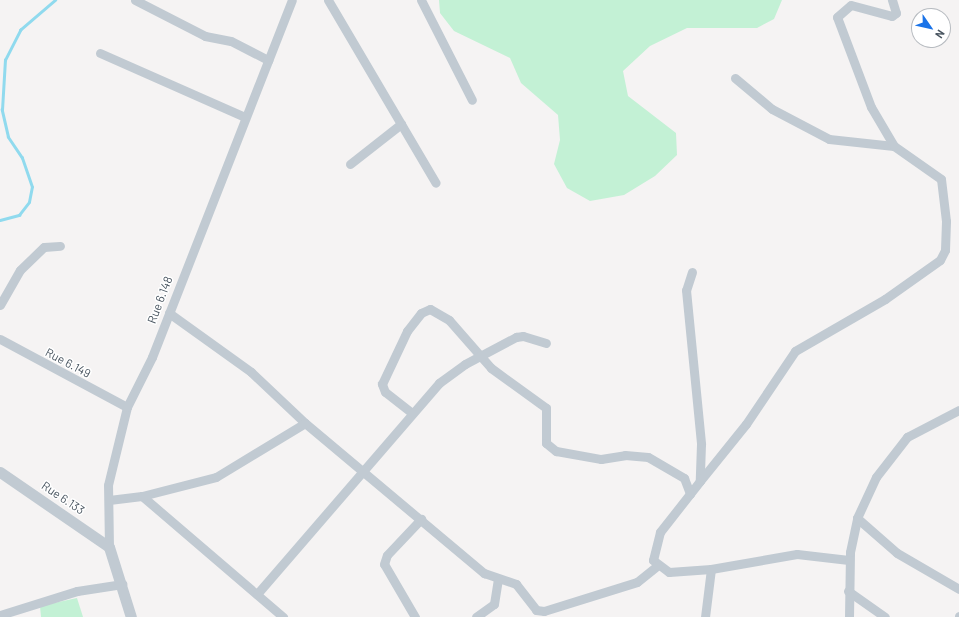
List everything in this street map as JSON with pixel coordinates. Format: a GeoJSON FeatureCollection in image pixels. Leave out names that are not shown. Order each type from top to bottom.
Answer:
{"type":"FeatureCollection","features":[{"type":"Feature","properties":{"kind":"street"},"geometry":{"type":"LineString","coordinates":[[135,0],[205,36],[231,41],[268,60]]}},
{"type":"Feature","properties":{"kind":"street","name":"Rue 6.148"},"geometry":{"type":"LineString","coordinates":[[131,617],[122,584],[109,547],[109,500],[112,461],[127,407],[169,313],[292,0]]}},
{"type":"Feature","properties":{"kind":"street"},"geometry":{"type":"LineString","coordinates":[[328,0],[436,183]]}},
{"type":"Feature","properties":{"kind":"street"},"geometry":{"type":"LineString","coordinates":[[421,0],[472,100]]}},
{"type":"Feature","properties":{"kind":"street"},"geometry":{"type":"LineString","coordinates":[[849,560],[797,554],[711,569],[669,572],[657,566],[653,554],[660,532],[746,424],[794,351],[885,299],[940,260],[945,250],[946,221],[942,180],[894,146],[871,107],[837,17],[851,5],[892,16],[896,13],[892,0]]}},
{"type":"Feature","properties":{"kind":"street"},"geometry":{"type":"LineString","coordinates":[[100,53],[245,117]]}},
{"type":"Feature","properties":{"kind":"street"},"geometry":{"type":"LineString","coordinates":[[736,78],[772,109],[823,136],[851,144],[894,146]]}},
{"type":"Feature","properties":{"kind":"street"},"geometry":{"type":"LineString","coordinates":[[350,164],[401,124]]}},
{"type":"Feature","properties":{"kind":"street"},"geometry":{"type":"LineString","coordinates":[[0,305],[20,270],[44,247],[60,246]]}},
{"type":"Feature","properties":{"kind":"street"},"geometry":{"type":"LineString","coordinates":[[692,272],[686,290],[699,414],[700,481]]}},
{"type":"Feature","properties":{"kind":"street"},"geometry":{"type":"LineString","coordinates":[[412,413],[385,392],[382,384],[393,356],[421,314],[430,309],[439,312],[479,356],[546,408],[546,443],[556,451],[601,459],[625,455],[648,457],[684,478],[690,494]]}},
{"type":"Feature","properties":{"kind":"street"},"geometry":{"type":"LineString","coordinates":[[169,313],[251,372],[305,423],[421,519],[498,580],[516,584],[530,605],[544,611],[637,582],[657,566]]}},
{"type":"Feature","properties":{"kind":"street"},"geometry":{"type":"LineString","coordinates":[[257,594],[365,472],[412,413],[439,383],[479,356],[523,336],[546,343]]}},
{"type":"Feature","properties":{"kind":"street","name":"Rue 6.149"},"geometry":{"type":"LineString","coordinates":[[0,339],[127,407]]}},
{"type":"Feature","properties":{"kind":"street"},"geometry":{"type":"LineString","coordinates":[[849,617],[849,560],[857,518],[883,464],[898,445],[959,410]]}},
{"type":"Feature","properties":{"kind":"street"},"geometry":{"type":"LineString","coordinates":[[109,500],[142,496],[216,477],[305,423]]}},
{"type":"Feature","properties":{"kind":"street","name":"Rue 6.133"},"geometry":{"type":"LineString","coordinates":[[0,472],[109,547]]}},
{"type":"Feature","properties":{"kind":"street"},"geometry":{"type":"LineString","coordinates":[[142,496],[283,617]]}},
{"type":"Feature","properties":{"kind":"street"},"geometry":{"type":"LineString","coordinates":[[857,518],[897,552],[959,589]]}},
{"type":"Feature","properties":{"kind":"street"},"geometry":{"type":"LineString","coordinates":[[415,617],[384,564],[387,554],[421,519]]}},
{"type":"Feature","properties":{"kind":"street"},"geometry":{"type":"LineString","coordinates":[[705,617],[711,569]]}},
{"type":"Feature","properties":{"kind":"street"},"geometry":{"type":"LineString","coordinates":[[476,617],[494,604],[498,580]]}},
{"type":"Feature","properties":{"kind":"street"},"geometry":{"type":"LineString","coordinates":[[0,615],[77,590],[122,584]]}},
{"type":"Feature","properties":{"kind":"street"},"geometry":{"type":"LineString","coordinates":[[848,591],[885,617]]}},
{"type":"Feature","properties":{"kind":"green space"},"geometry":{"type":"Polygon","coordinates":[[[439,0],[782,0],[774,19],[757,28],[687,28],[650,46],[623,71],[628,96],[676,133],[677,155],[655,176],[624,195],[590,201],[567,188],[554,164],[560,140],[558,115],[521,83],[510,58],[454,31],[440,13],[439,0]]]}},
{"type":"Feature","properties":{"kind":"green space"},"geometry":{"type":"Polygon","coordinates":[[[77,598],[83,617],[41,617],[40,606],[77,598]]]}},
{"type":"Feature","properties":{"kind":"waterway"},"geometry":{"type":"LineString","coordinates":[[0,220],[19,215],[29,202],[32,187],[22,158],[8,137],[2,110],[5,60],[20,30],[55,0]]}}]}
